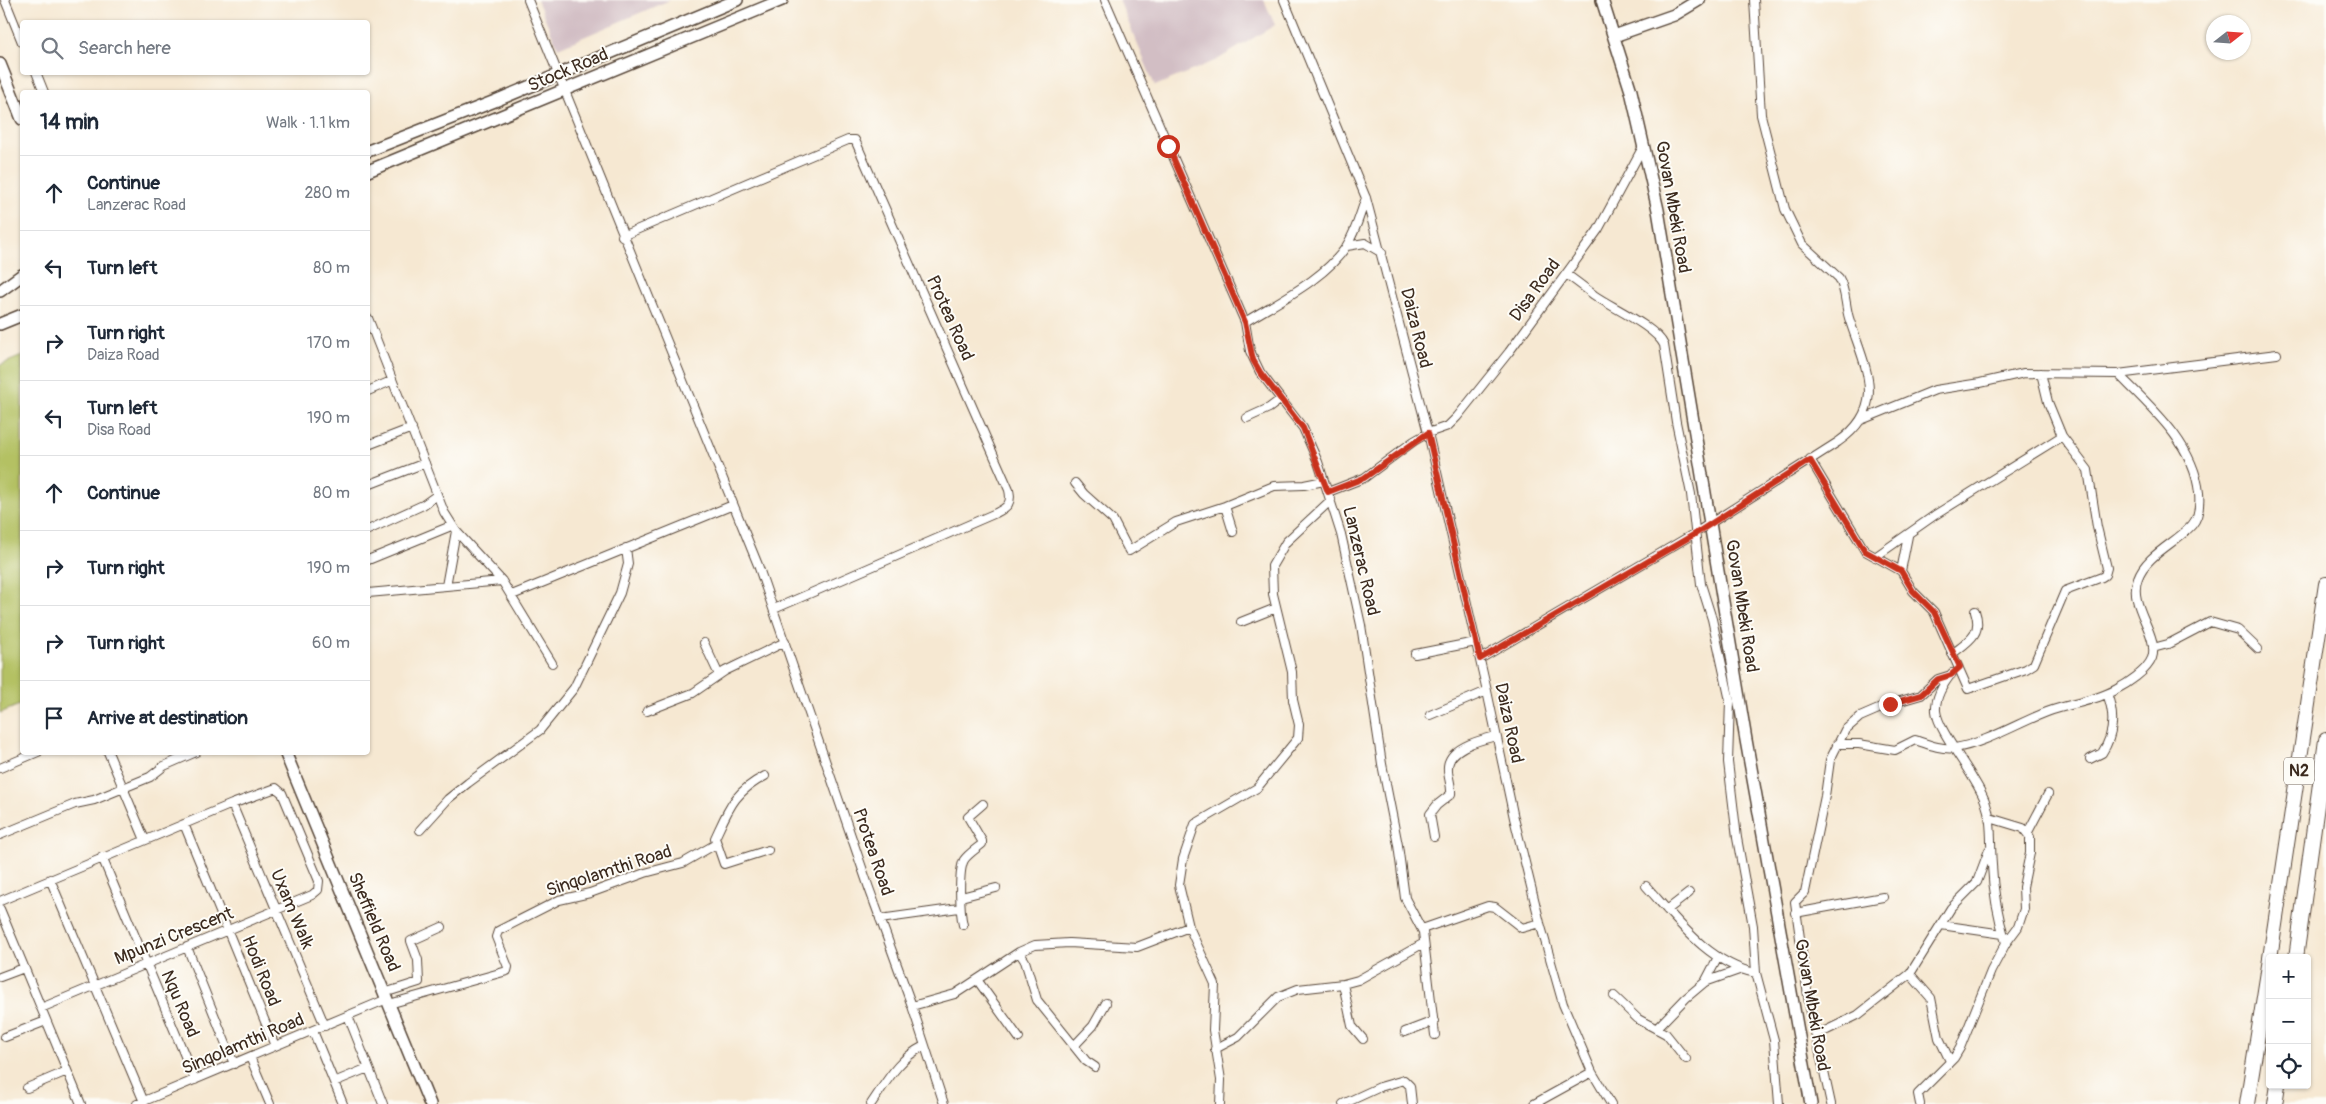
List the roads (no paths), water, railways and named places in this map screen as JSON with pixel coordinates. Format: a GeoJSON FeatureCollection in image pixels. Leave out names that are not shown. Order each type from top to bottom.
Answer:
{"type":"FeatureCollection","features":[{"type":"Feature","properties":{"kind":"highway","name":"N2"},"geometry":{"type":"LineString","coordinates":[[2271,954],[2326,584]]}},
{"type":"Feature","properties":{"kind":"highway","name":"N2"},"geometry":{"type":"LineString","coordinates":[[2297,954],[2326,740]]}},
{"type":"Feature","properties":{"kind":"highway","name":"N2"},"geometry":{"type":"LineString","coordinates":[[2247,1104],[2266,983]]}},
{"type":"Feature","properties":{"kind":"highway"},"geometry":{"type":"LineString","coordinates":[[2275,1104],[2277,1089]]}},
{"type":"Feature","properties":{"kind":"main road","name":"Stock Road"},"geometry":{"type":"LineString","coordinates":[[370,150],[558,75],[737,0]]}},
{"type":"Feature","properties":{"kind":"main road","name":"Stock Road"},"geometry":{"type":"LineString","coordinates":[[370,170],[782,0]]}},
{"type":"Feature","properties":{"kind":"main road","name":"Govan Mbeki Road"},"geometry":{"type":"LineString","coordinates":[[1602,0],[1614,36],[1644,145],[1658,210],[1746,740],[1811,1104]]}},
{"type":"Feature","properties":{"kind":"main road"},"geometry":{"type":"LineString","coordinates":[[1614,36],[1674,15],[1699,0]]}},
{"type":"Feature","properties":{"kind":"main road"},"geometry":{"type":"LineString","coordinates":[[0,64],[20,114]]}},
{"type":"Feature","properties":{"kind":"main road"},"geometry":{"type":"LineString","coordinates":[[0,292],[20,277]]}},
{"type":"Feature","properties":{"kind":"main road"},"geometry":{"type":"LineString","coordinates":[[0,292],[20,285]]}},
{"type":"Feature","properties":{"kind":"main road"},"geometry":{"type":"LineString","coordinates":[[0,324],[19,317]]}},
{"type":"Feature","properties":{"kind":"main road","name":"Sheffield Road"},"geometry":{"type":"LineString","coordinates":[[286,755],[430,1104]]}},
{"type":"Feature","properties":{"kind":"street"},"geometry":{"type":"LineString","coordinates":[[5,0],[20,37]]}},
{"type":"Feature","properties":{"kind":"street","name":"Protea Road"},"geometry":{"type":"LineString","coordinates":[[528,0],[774,608],[880,919],[912,1006],[944,1104]]}},
{"type":"Feature","properties":{"kind":"street","name":"Lanzerac Road"},"geometry":{"type":"LineString","coordinates":[[1105,0],[1245,322],[1253,360],[1303,428],[1324,480],[1345,549],[1361,625],[1406,903],[1422,928]]}},
{"type":"Feature","properties":{"kind":"street","name":"Daiza Road"},"geometry":{"type":"LineString","coordinates":[[1284,0],[1366,198],[1428,433],[1514,818],[1540,923],[1563,1004],[1592,1072],[1611,1104]]}},
{"type":"Feature","properties":{"kind":"street"},"geometry":{"type":"LineString","coordinates":[[1480,659],[1695,534],[1810,460],[1850,433],[1861,420],[1868,404],[1869,380],[1849,318],[1842,284],[1839,278],[1802,244],[1785,209],[1776,179],[1761,115],[1754,0]]}},
{"type":"Feature","properties":{"kind":"street"},"geometry":{"type":"LineString","coordinates":[[37,75],[43,90]]}},
{"type":"Feature","properties":{"kind":"street","name":"Protea Road"},"geometry":{"type":"LineString","coordinates":[[622,236],[848,140],[855,140],[1009,490],[1011,499],[1009,504],[996,513],[774,608]]}},
{"type":"Feature","properties":{"kind":"street","name":"Disa Road"},"geometry":{"type":"LineString","coordinates":[[1329,496],[1364,478],[1428,433],[1448,426],[1457,417],[1598,230],[1644,145]]}},
{"type":"Feature","properties":{"kind":"street"},"geometry":{"type":"LineString","coordinates":[[1245,322],[1335,262],[1347,246],[1366,198]]}},
{"type":"Feature","properties":{"kind":"street"},"geometry":{"type":"LineString","coordinates":[[1347,246],[1365,244],[1382,254]]}},
{"type":"Feature","properties":{"kind":"street"},"geometry":{"type":"LineString","coordinates":[[1566,274],[1595,296],[1640,323],[1664,343],[1676,422],[1691,494],[1702,589],[1712,619],[1730,701],[1728,762],[1737,838],[1753,926],[1756,973],[1774,1040],[1779,1104]]}},
{"type":"Feature","properties":{"kind":"street"},"geometry":{"type":"LineString","coordinates":[[370,323],[437,495],[454,529],[502,581],[552,663]]}},
{"type":"Feature","properties":{"kind":"street"},"geometry":{"type":"LineString","coordinates":[[1861,420],[1935,390],[1980,383],[2024,373],[2118,374],[2277,354]]}},
{"type":"Feature","properties":{"kind":"street"},"geometry":{"type":"LineString","coordinates":[[1810,460],[1865,551],[1901,571],[1913,591],[1934,612],[1952,654],[1960,667],[1968,689],[2030,667],[2034,664],[2042,649],[2065,591],[2105,575],[2107,568],[2097,527],[2088,470],[2062,436],[2048,402],[2041,373]]}},
{"type":"Feature","properties":{"kind":"street"},"geometry":{"type":"LineString","coordinates":[[1837,744],[1860,744],[1895,750],[1902,748],[1912,740],[1935,747],[1955,748],[1994,735],[2049,712],[2107,694],[2148,665],[2152,657],[2153,648],[2137,597],[2138,578],[2144,567],[2194,523],[2200,502],[2199,491],[2194,469],[2185,450],[2142,398],[2118,374]]}},
{"type":"Feature","properties":{"kind":"street"},"geometry":{"type":"LineString","coordinates":[[370,390],[391,381]]}},
{"type":"Feature","properties":{"kind":"street"},"geometry":{"type":"LineString","coordinates":[[1247,418],[1269,408],[1281,399]]}},
{"type":"Feature","properties":{"kind":"street"},"geometry":{"type":"LineString","coordinates":[[370,444],[412,428]]}},
{"type":"Feature","properties":{"kind":"street"},"geometry":{"type":"LineString","coordinates":[[1875,557],[1935,516],[2062,436]]}},
{"type":"Feature","properties":{"kind":"street"},"geometry":{"type":"LineString","coordinates":[[370,484],[425,463]]}},
{"type":"Feature","properties":{"kind":"street"},"geometry":{"type":"LineString","coordinates":[[1075,483],[1084,494],[1113,520],[1129,551],[1170,525],[1225,506],[1274,486],[1304,485],[1324,480]]}},
{"type":"Feature","properties":{"kind":"street"},"geometry":{"type":"LineString","coordinates":[[370,529],[423,505],[437,495]]}},
{"type":"Feature","properties":{"kind":"street"},"geometry":{"type":"LineString","coordinates":[[1220,1104],[1221,1080],[1215,1049],[1213,1021],[1215,984],[1189,927],[1179,880],[1192,827],[1260,786],[1299,736],[1299,725],[1293,700],[1292,672],[1276,608],[1271,573],[1275,559],[1286,542],[1329,496]]}},
{"type":"Feature","properties":{"kind":"street"},"geometry":{"type":"LineString","coordinates":[[512,595],[733,505]]}},
{"type":"Feature","properties":{"kind":"street"},"geometry":{"type":"LineString","coordinates":[[1225,506],[1233,532]]}},
{"type":"Feature","properties":{"kind":"street"},"geometry":{"type":"LineString","coordinates":[[370,559],[454,529]]}},
{"type":"Feature","properties":{"kind":"street"},"geometry":{"type":"LineString","coordinates":[[446,586],[454,529]]}},
{"type":"Feature","properties":{"kind":"street"},"geometry":{"type":"LineString","coordinates":[[1901,571],[1908,536]]}},
{"type":"Feature","properties":{"kind":"street"},"geometry":{"type":"LineString","coordinates":[[420,830],[448,799],[468,782],[540,730],[574,688],[620,593],[628,564],[626,548]]}},
{"type":"Feature","properties":{"kind":"street"},"geometry":{"type":"LineString","coordinates":[[370,593],[502,581]]}},
{"type":"Feature","properties":{"kind":"street"},"geometry":{"type":"LineString","coordinates":[[1241,622],[1276,608]]}},
{"type":"Feature","properties":{"kind":"street"},"geometry":{"type":"LineString","coordinates":[[1952,654],[1976,632],[1979,621],[1975,611]]}},
{"type":"Feature","properties":{"kind":"street"},"geometry":{"type":"LineString","coordinates":[[2153,648],[2168,644],[2210,622],[2238,630],[2258,649]]}},
{"type":"Feature","properties":{"kind":"street"},"geometry":{"type":"LineString","coordinates":[[647,711],[693,693],[719,675],[785,642]]}},
{"type":"Feature","properties":{"kind":"street"},"geometry":{"type":"LineString","coordinates":[[1415,654],[1476,642]]}},
{"type":"Feature","properties":{"kind":"street"},"geometry":{"type":"LineString","coordinates":[[704,643],[719,675]]}},
{"type":"Feature","properties":{"kind":"street"},"geometry":{"type":"LineString","coordinates":[[1960,667],[1951,675],[1940,692],[1936,709],[1938,718],[1985,800],[1990,818],[1994,899],[2006,943]]}},
{"type":"Feature","properties":{"kind":"street"},"geometry":{"type":"LineString","coordinates":[[1832,1104],[1814,1033],[1795,913],[1795,900],[1805,890],[1825,796],[1829,764],[1837,744],[1849,724],[1890,704],[1921,695],[1938,679],[1951,675]]}},
{"type":"Feature","properties":{"kind":"street"},"geometry":{"type":"LineString","coordinates":[[1430,715],[1487,691]]}},
{"type":"Feature","properties":{"kind":"street"},"geometry":{"type":"LineString","coordinates":[[2090,759],[2102,754],[2109,739],[2113,714],[2107,694]]}},
{"type":"Feature","properties":{"kind":"street"},"geometry":{"type":"LineString","coordinates":[[1434,837],[1430,814],[1437,805],[1451,794],[1448,770],[1450,760],[1463,748],[1496,736]]}},
{"type":"Feature","properties":{"kind":"street"},"geometry":{"type":"LineString","coordinates":[[0,768],[31,755]]}},
{"type":"Feature","properties":{"kind":"street"},"geometry":{"type":"LineString","coordinates":[[109,755],[145,840]]}},
{"type":"Feature","properties":{"kind":"street"},"geometry":{"type":"LineString","coordinates":[[0,835],[75,804],[94,800],[150,777],[164,766],[189,755]]}},
{"type":"Feature","properties":{"kind":"street"},"geometry":{"type":"LineString","coordinates":[[765,776],[742,790],[735,799],[715,838],[724,864],[768,850]]}},
{"type":"Feature","properties":{"kind":"street","name":"Mpunzi Crescent"},"geometry":{"type":"LineString","coordinates":[[41,1008],[312,895],[318,890],[319,881],[282,794],[276,788],[232,804]]}},
{"type":"Feature","properties":{"kind":"street"},"geometry":{"type":"LineString","coordinates":[[2028,832],[2048,794]]}},
{"type":"Feature","properties":{"kind":"street"},"geometry":{"type":"LineString","coordinates":[[0,901],[232,804]]}},
{"type":"Feature","properties":{"kind":"street","name":"Uxam Walk"},"geometry":{"type":"LineString","coordinates":[[232,804],[325,1026]]}},
{"type":"Feature","properties":{"kind":"street"},"geometry":{"type":"LineString","coordinates":[[963,925],[960,908],[961,868],[965,859],[982,844],[968,817],[983,804]]}},
{"type":"Feature","properties":{"kind":"street"},"geometry":{"type":"LineString","coordinates":[[1920,1104],[1918,1094],[1960,1048],[1991,971],[2006,943],[2018,927],[2024,909],[2023,887],[2030,853],[2030,837],[2028,832],[2019,826],[1990,818]]}},
{"type":"Feature","properties":{"kind":"street","name":"Hodi Road"},"geometry":{"type":"LineString","coordinates":[[184,824],[275,1046]]}},
{"type":"Feature","properties":{"kind":"street"},"geometry":{"type":"LineString","coordinates":[[1814,1033],[1827,1030],[1858,1015],[1910,974],[1954,904],[1977,882],[1991,843]]}},
{"type":"Feature","properties":{"kind":"street","name":"Sinqolamthi Road"},"geometry":{"type":"LineString","coordinates":[[140,1103],[154,1101],[195,1080],[387,999],[507,971],[508,967],[496,937],[498,931],[559,900],[590,893],[683,863],[716,844]]}},
{"type":"Feature","properties":{"kind":"street","name":"Nqu Road"},"geometry":{"type":"LineString","coordinates":[[102,857],[195,1080]]}},
{"type":"Feature","properties":{"kind":"street"},"geometry":{"type":"LineString","coordinates":[[50,879],[140,1103]]}},
{"type":"Feature","properties":{"kind":"street"},"geometry":{"type":"LineString","coordinates":[[1646,886],[1690,934],[1718,957],[1739,970],[1756,973]]}},
{"type":"Feature","properties":{"kind":"street"},"geometry":{"type":"LineString","coordinates":[[961,898],[996,888]]}},
{"type":"Feature","properties":{"kind":"street"},"geometry":{"type":"LineString","coordinates":[[1668,910],[1689,893]]}},
{"type":"Feature","properties":{"kind":"street"},"geometry":{"type":"LineString","coordinates":[[1795,913],[1884,897]]}},
{"type":"Feature","properties":{"kind":"street"},"geometry":{"type":"LineString","coordinates":[[1435,1035],[1422,928],[1488,906],[1495,907],[1522,928],[1540,923]]}},
{"type":"Feature","properties":{"kind":"street"},"geometry":{"type":"LineString","coordinates":[[880,919],[933,914],[960,908]]}},
{"type":"Feature","properties":{"kind":"street"},"geometry":{"type":"LineString","coordinates":[[0,909],[81,1104]]}},
{"type":"Feature","properties":{"kind":"street"},"geometry":{"type":"LineString","coordinates":[[1941,925],[2003,934]]}},
{"type":"Feature","properties":{"kind":"street"},"geometry":{"type":"LineString","coordinates":[[387,999],[420,982],[418,960],[411,940],[442,927]]}},
{"type":"Feature","properties":{"kind":"street"},"geometry":{"type":"LineString","coordinates":[[912,1006],[955,994],[978,981],[1019,952],[1035,945],[1052,943],[1137,947],[1189,927]]}},
{"type":"Feature","properties":{"kind":"street"},"geometry":{"type":"LineString","coordinates":[[1215,1049],[1233,1041],[1265,1008],[1286,993],[1298,989],[1343,984],[1370,974],[1424,943]]}},
{"type":"Feature","properties":{"kind":"street"},"geometry":{"type":"LineString","coordinates":[[187,947],[234,1064]]}},
{"type":"Feature","properties":{"kind":"street"},"geometry":{"type":"LineString","coordinates":[[1019,952],[1025,961],[1037,1000],[1074,1046],[1095,1067]]}},
{"type":"Feature","properties":{"kind":"street"},"geometry":{"type":"LineString","coordinates":[[1656,1029],[1705,982],[1718,957]]}},
{"type":"Feature","properties":{"kind":"street"},"geometry":{"type":"LineString","coordinates":[[0,977],[24,968]]}},
{"type":"Feature","properties":{"kind":"street"},"geometry":{"type":"LineString","coordinates":[[1705,982],[1739,970]]}},
{"type":"Feature","properties":{"kind":"street"},"geometry":{"type":"LineString","coordinates":[[1910,974],[1931,998],[1939,1038],[1950,1061]]}},
{"type":"Feature","properties":{"kind":"street"},"geometry":{"type":"LineString","coordinates":[[978,981],[1019,1038]]}},
{"type":"Feature","properties":{"kind":"street"},"geometry":{"type":"LineString","coordinates":[[1343,984],[1352,1026],[1362,1039]]}},
{"type":"Feature","properties":{"kind":"street"},"geometry":{"type":"LineString","coordinates":[[1614,996],[1638,1019],[1669,1037],[1686,1059]]}},
{"type":"Feature","properties":{"kind":"street"},"geometry":{"type":"LineString","coordinates":[[1074,1046],[1093,1026],[1106,1003]]}},
{"type":"Feature","properties":{"kind":"street"},"geometry":{"type":"LineString","coordinates":[[348,1016],[383,1104]]}},
{"type":"Feature","properties":{"kind":"street"},"geometry":{"type":"LineString","coordinates":[[5,1037],[46,1021]]}},
{"type":"Feature","properties":{"kind":"street"},"geometry":{"type":"LineString","coordinates":[[1405,1032],[1434,1021]]}},
{"type":"Feature","properties":{"kind":"street"},"geometry":{"type":"LineString","coordinates":[[313,1031],[343,1104]]}},
{"type":"Feature","properties":{"kind":"street"},"geometry":{"type":"LineString","coordinates":[[871,1104],[897,1066],[909,1054],[924,1046]]}},
{"type":"Feature","properties":{"kind":"street"},"geometry":{"type":"LineString","coordinates":[[250,1057],[270,1104]]}},
{"type":"Feature","properties":{"kind":"street"},"geometry":{"type":"LineString","coordinates":[[334,1082],[368,1068]]}},
{"type":"Feature","properties":{"kind":"street"},"geometry":{"type":"LineString","coordinates":[[27,1088],[67,1072]]}},
{"type":"Feature","properties":{"kind":"street"},"geometry":{"type":"LineString","coordinates":[[1534,1104],[1592,1072]]}},
{"type":"Feature","properties":{"kind":"street"},"geometry":{"type":"LineString","coordinates":[[1343,1104],[1380,1087],[1404,1080],[1410,1086],[1412,1104]]}}]}
